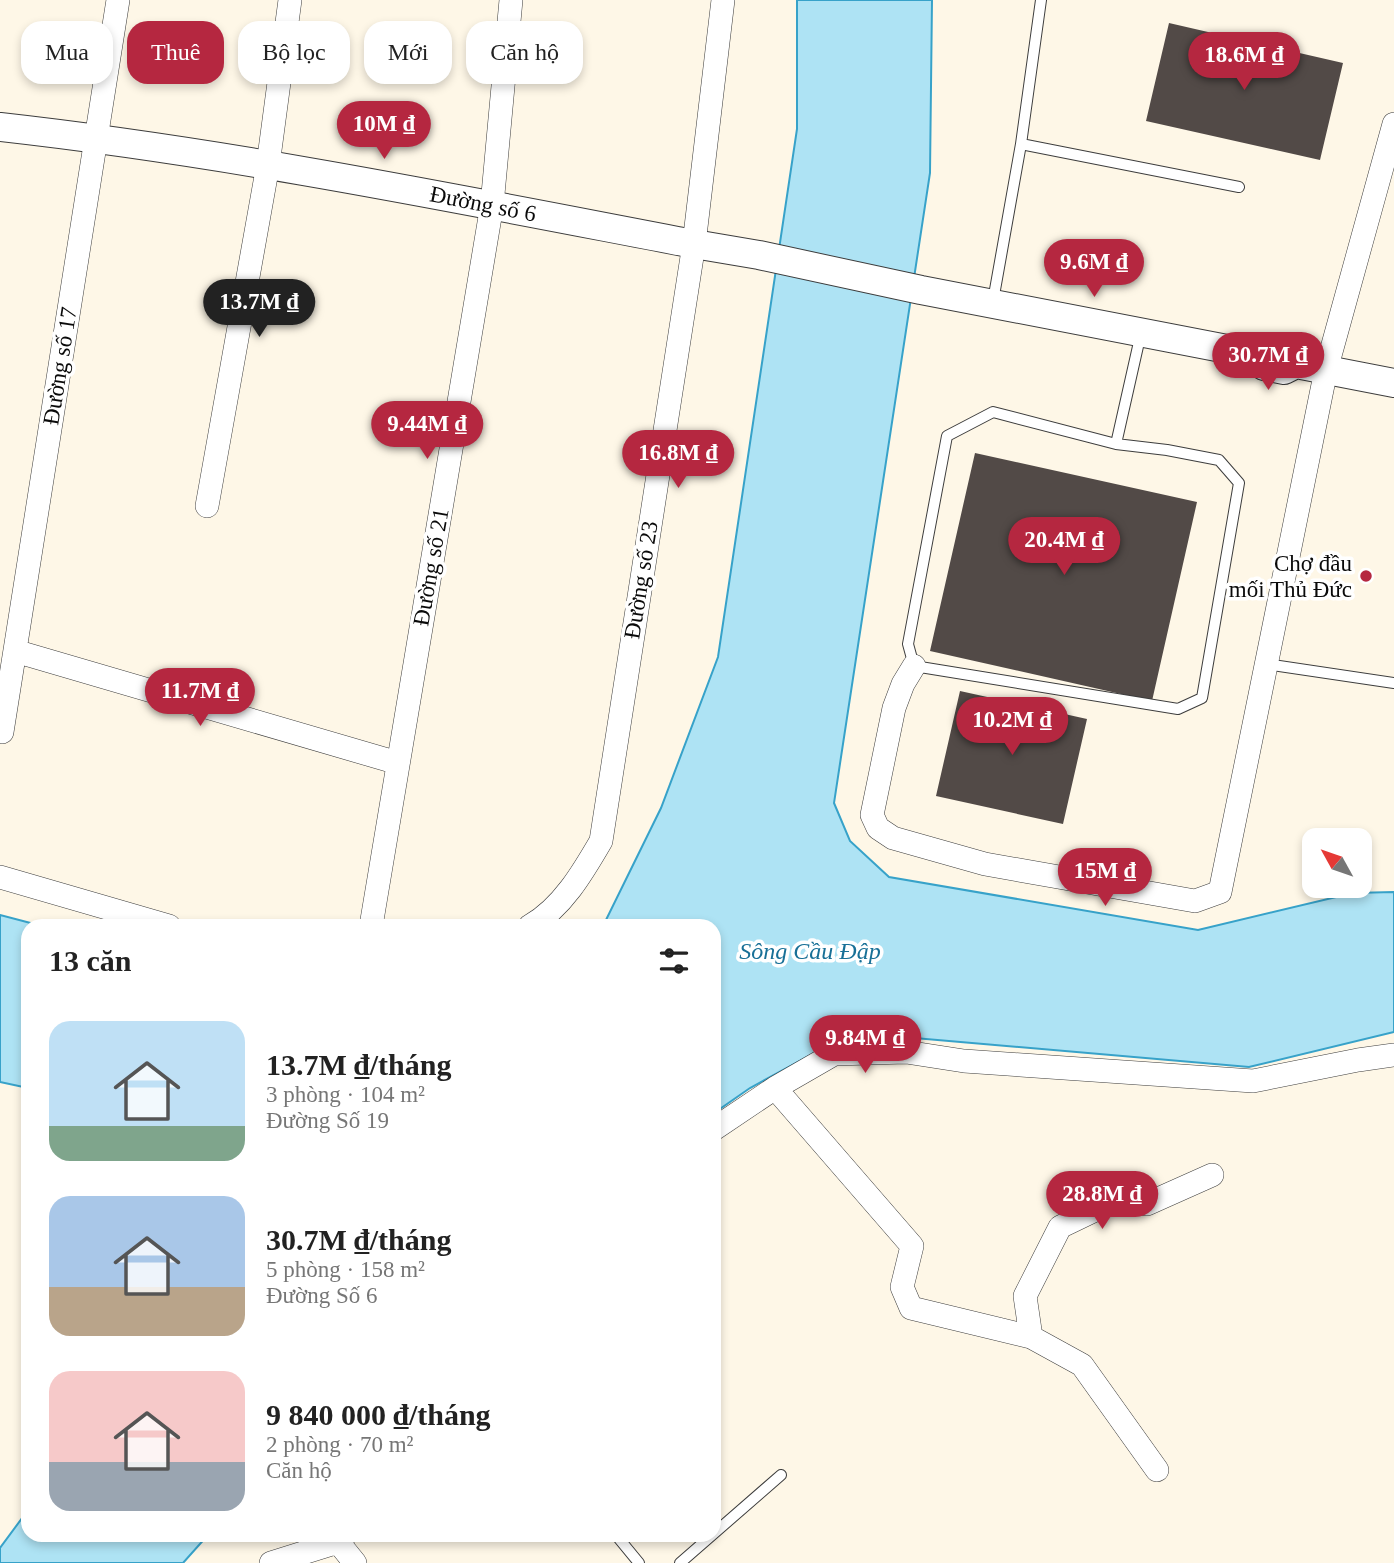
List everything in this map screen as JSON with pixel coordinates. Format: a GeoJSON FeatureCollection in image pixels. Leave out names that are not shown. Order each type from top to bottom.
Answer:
{"type":"FeatureCollection","features":[{"type":"Feature","properties":{"kind":"street","name":"Đường số 17"},"geometry":{"type":"LineString","coordinates":[[2,732],[118,0]]}},
{"type":"Feature","properties":{"kind":"street"},"geometry":{"type":"LineString","coordinates":[[206,506],[268,165],[290,0]]}},
{"type":"Feature","properties":{"kind":"street","name":"Đường số 21"},"geometry":{"type":"LineString","coordinates":[[372,919],[492,205],[511,0]]}},
{"type":"Feature","properties":{"kind":"street","name":"Đường số 23"},"geometry":{"type":"LineString","coordinates":[[541,919],[575,884],[601,841],[694,244],[723,0]]}},
{"type":"Feature","properties":{"kind":"street"},"geometry":{"type":"LineString","coordinates":[[914,666],[902,684],[894,708],[872,815],[878,828],[894,838],[985,864],[1195,901],[1220,892],[1326,370],[1394,124]]}},
{"type":"Feature","properties":{"kind":"street","name":"Đường số 6"},"geometry":{"type":"LineString","coordinates":[[0,127],[96,138],[268,165],[759,255],[993,303]]}},
{"type":"Feature","properties":{"kind":"street"},"geometry":{"type":"LineString","coordinates":[[993,303],[1258,355],[1268,347],[1288,351],[1296,364],[1394,383]]}},
{"type":"Feature","properties":{"kind":"street"},"geometry":{"type":"LineString","coordinates":[[15,651],[398,763]]}},
{"type":"Feature","properties":{"kind":"street"},"geometry":{"type":"LineString","coordinates":[[0,877],[145,919]]}},
{"type":"Feature","properties":{"kind":"street"},"geometry":{"type":"LineString","coordinates":[[721,1124],[775,1088],[834,1055],[906,1052],[964,1060],[1253,1081],[1394,1055]]}},
{"type":"Feature","properties":{"kind":"street"},"geometry":{"type":"LineString","coordinates":[[775,1088],[912,1246],[902,1287],[911,1308],[1031,1337],[1082,1365],[1157,1470]]}},
{"type":"Feature","properties":{"kind":"street"},"geometry":{"type":"LineString","coordinates":[[1031,1337],[1025,1296],[1060,1227],[1114,1201],[1147,1204],[1212,1175]]}},
{"type":"Feature","properties":{"kind":"street"},"geometry":{"type":"LineString","coordinates":[[271,1563],[330,1542]]}},
{"type":"Feature","properties":{"kind":"street"},"geometry":{"type":"LineString","coordinates":[[343,1542],[355,1563]]}},
{"type":"Feature","properties":{"kind":"lane"},"geometry":{"type":"LineString","coordinates":[[993,303],[1021,144],[1041,0]]}},
{"type":"Feature","properties":{"kind":"lane"},"geometry":{"type":"LineString","coordinates":[[1021,144],[1239,187]]}},
{"type":"Feature","properties":{"kind":"lane"},"geometry":{"type":"LineString","coordinates":[[1116,444],[1142,333]]}},
{"type":"Feature","properties":{"kind":"lane"},"geometry":{"type":"LineString","coordinates":[[993,412],[1116,444],[1219,460],[1239,483],[1202,698],[1178,709],[914,666],[908,644],[947,436],[993,412]]}},
{"type":"Feature","properties":{"kind":"lane"},"geometry":{"type":"LineString","coordinates":[[1266,664],[1394,683]]}},
{"type":"Feature","properties":{"kind":"lane"},"geometry":{"type":"LineString","coordinates":[[721,1527],[781,1475]]}},
{"type":"Feature","properties":{"kind":"lane"},"geometry":{"type":"LineString","coordinates":[[622,1542],[639,1563]]}},
{"type":"Feature","properties":{"kind":"lane"},"geometry":{"type":"LineString","coordinates":[[680,1563],[704,1542]]}},
{"type":"Feature","properties":{"kind":"water","name":"Sông Cầu Đập"},"geometry":{"type":"Polygon","coordinates":[[[797,0],[932,0],[930,173],[834,803],[850,841],[889,877],[1198,930],[1332,898],[1372,898],[1372,893],[1394,892],[1394,1032],[1249,1067],[880,1035],[833,1043],[750,1088],[721,1108],[721,919],[606,919],[661,808],[718,657],[797,129],[797,0]]]}},
{"type":"Feature","properties":{"kind":"water"},"geometry":{"type":"Polygon","coordinates":[[[0,915],[21,920],[21,1086],[0,1082],[0,915]]]}},
{"type":"Feature","properties":{"kind":"water"},"geometry":{"type":"Polygon","coordinates":[[[21,1520],[21,1542],[202,1542],[183,1563],[0,1563],[0,1548],[21,1520]]]}},
{"type":"Feature","properties":{"kind":"building"},"geometry":{"type":"Polygon","coordinates":[[[1169,23],[1343,63],[1320,160],[1146,121],[1169,23]]]}},
{"type":"Feature","properties":{"kind":"building"},"geometry":{"type":"Polygon","coordinates":[[[975,453],[1197,502],[1152,701],[930,651],[975,453]]]}},
{"type":"Feature","properties":{"kind":"building"},"geometry":{"type":"Polygon","coordinates":[[[960,691],[1087,719],[1063,824],[936,796],[960,691]]]}},
{"type":"Feature","properties":{"kind":"place","name":"Chợ đầu mối Thủ Đức"},"geometry":{"type":"Point","coordinates":[1366,576]}}]}
